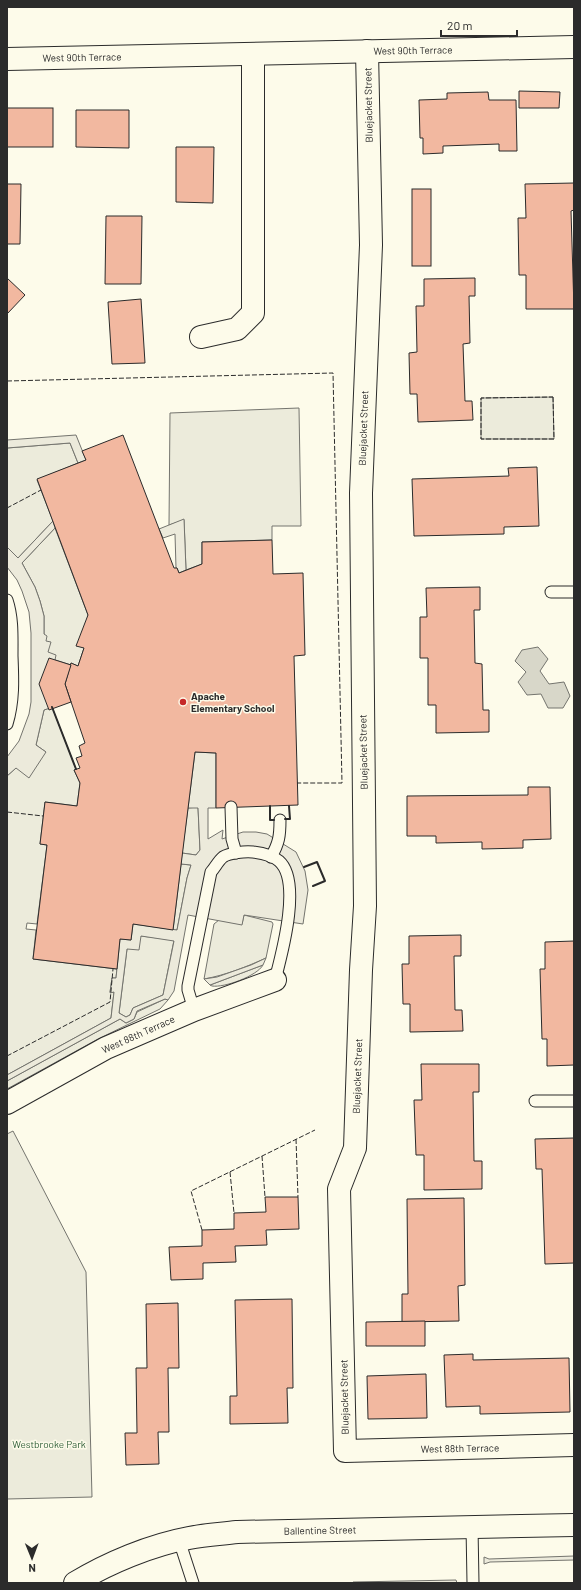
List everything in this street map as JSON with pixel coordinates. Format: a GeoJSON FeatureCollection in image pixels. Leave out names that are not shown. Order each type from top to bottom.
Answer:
{"type":"FeatureCollection","features":[{"type":"Feature","properties":{"kind":"street","name":"West 90th Terrace"},"geometry":{"type":"LineString","coordinates":[[7,58],[253,55],[367,50],[574,47]]}},
{"type":"Feature","properties":{"kind":"street","name":"Bluejacket Street"},"geometry":{"type":"LineString","coordinates":[[345,1451],[339,1189],[355,1148],[361,970],[366,906],[361,494],[371,246],[367,50]]}},
{"type":"Feature","properties":{"kind":"street"},"geometry":{"type":"LineString","coordinates":[[201,336],[237,329],[253,313],[253,55]]}},
{"type":"Feature","properties":{"kind":"street","name":"West 88th Terrace"},"geometry":{"type":"LineString","coordinates":[[7,1103],[106,1048],[194,1010],[276,980]]}},
{"type":"Feature","properties":{"kind":"street","name":"West 88th Terrace"},"geometry":{"type":"LineString","coordinates":[[345,1451],[574,1445]]}},
{"type":"Feature","properties":{"kind":"street","name":"Ballentine Street"},"geometry":{"type":"LineString","coordinates":[[75,1583],[93,1572],[139,1552],[180,1540],[237,1532],[574,1525]]}},
{"type":"Feature","properties":{"kind":"lane"},"geometry":{"type":"LineString","coordinates":[[551,592],[574,592]]}},
{"type":"Feature","properties":{"kind":"lane"},"geometry":{"type":"LineString","coordinates":[[7,600],[12,622],[13,693],[11,712],[7,724]]}},
{"type":"Feature","properties":{"kind":"lane"},"geometry":{"type":"LineString","coordinates":[[230,807],[232,839],[236,853]]}},
{"type":"Feature","properties":{"kind":"lane"},"geometry":{"type":"LineString","coordinates":[[271,857],[278,845],[280,837],[280,820]]}},
{"type":"Feature","properties":{"kind":"lane"},"geometry":{"type":"LineString","coordinates":[[194,1010],[188,990],[211,872],[223,857],[244,851],[262,853],[279,861],[288,875],[290,894],[286,933],[276,980]]}},
{"type":"Feature","properties":{"kind":"lane"},"geometry":{"type":"LineString","coordinates":[[535,1102],[574,1101]]}},
{"type":"Feature","properties":{"kind":"lane"},"geometry":{"type":"LineString","coordinates":[[472,1527],[473,1583]]}},
{"type":"Feature","properties":{"kind":"lane"},"geometry":{"type":"LineString","coordinates":[[180,1540],[193,1583]]}},
{"type":"Feature","properties":{"kind":"green space"},"geometry":{"type":"Polygon","coordinates":[[[553,397],[554,439],[481,439],[481,398],[553,397]]]}},
{"type":"Feature","properties":{"kind":"green space"},"geometry":{"type":"Polygon","coordinates":[[[299,408],[301,526],[272,526],[272,540],[202,542],[202,564],[186,570],[184,520],[169,525],[170,413],[299,408]]]}},
{"type":"Feature","properties":{"kind":"green space"},"geometry":{"type":"Polygon","coordinates":[[[70,443],[78,463],[37,480],[53,521],[18,558],[7,547],[7,448],[70,443]]]}},
{"type":"Feature","properties":{"kind":"green space"},"geometry":{"type":"Polygon","coordinates":[[[55,528],[88,615],[84,648],[78,666],[55,660],[47,652],[44,634],[44,616],[40,601],[35,587],[22,563],[55,528]]]}},
{"type":"Feature","properties":{"kind":"green space"},"geometry":{"type":"Polygon","coordinates":[[[52,707],[80,783],[77,806],[45,802],[40,844],[47,845],[37,924],[27,923],[26,929],[36,930],[33,959],[117,969],[116,978],[112,978],[110,992],[114,992],[111,1018],[7,1075],[7,776],[16,768],[46,752],[36,745],[44,710],[52,707]]]}},
{"type":"Feature","properties":{"kind":"green space"},"geometry":{"type":"Polygon","coordinates":[[[198,807],[200,850],[196,855],[182,853],[188,808],[198,807]]]}},
{"type":"Feature","properties":{"kind":"green space"},"geometry":{"type":"Polygon","coordinates":[[[181,864],[191,865],[177,930],[173,930],[181,864]]]}},
{"type":"Feature","properties":{"kind":"green space"},"geometry":{"type":"Polygon","coordinates":[[[244,915],[272,922],[273,924],[266,958],[251,965],[204,979],[214,924],[219,920],[242,924],[244,915]]]}},
{"type":"Feature","properties":{"kind":"green space"},"geometry":{"type":"Polygon","coordinates":[[[141,936],[174,940],[163,995],[133,1008],[130,1015],[126,1017],[119,1013],[127,949],[141,936]]]}},
{"type":"Feature","properties":{"kind":"green space"},"geometry":{"type":"Polygon","coordinates":[[[263,965],[254,973],[240,980],[224,985],[210,985],[263,965]]]}},
{"type":"Feature","properties":{"kind":"green space"},"geometry":{"type":"Polygon","coordinates":[[[165,999],[168,1000],[160,1009],[98,1039],[7,1089],[7,1081],[120,1019],[126,1023],[134,1019],[137,1012],[165,999]]]}},
{"type":"Feature","properties":{"kind":"green space","name":"Westbrooke Park"},"geometry":{"type":"Polygon","coordinates":[[[13,1131],[86,1272],[92,1497],[7,1499],[7,1134],[13,1131]]]}},
{"type":"Feature","properties":{"kind":"shaded area"},"geometry":{"type":"Polygon","coordinates":[[[76,435],[86,460],[78,463],[70,443],[7,448],[7,440],[76,435]]]}},
{"type":"Feature","properties":{"kind":"shaded area"},"geometry":{"type":"Polygon","coordinates":[[[184,519],[186,570],[179,573],[176,568],[175,534],[163,538],[159,529],[184,519]]]}},
{"type":"Feature","properties":{"kind":"shaded area"},"geometry":{"type":"Polygon","coordinates":[[[53,521],[55,528],[22,563],[35,587],[40,601],[44,616],[44,634],[47,636],[46,641],[51,642],[48,652],[56,655],[55,660],[71,701],[44,710],[36,745],[46,752],[29,778],[16,768],[7,776],[7,757],[19,741],[29,714],[31,702],[31,633],[29,612],[22,591],[17,580],[7,567],[7,547],[18,558],[53,521]]]}},
{"type":"Feature","properties":{"kind":"shaded area"},"geometry":{"type":"Polygon","coordinates":[[[538,647],[548,659],[540,671],[549,684],[564,682],[570,696],[563,708],[548,708],[541,694],[527,695],[518,682],[526,672],[515,661],[522,650],[538,647]]]}},
{"type":"Feature","properties":{"kind":"shaded area"},"geometry":{"type":"Polygon","coordinates":[[[195,752],[216,753],[216,808],[208,808],[208,839],[223,830],[222,839],[243,832],[256,832],[267,834],[296,852],[305,871],[308,890],[303,924],[244,915],[242,925],[188,915],[174,991],[168,1000],[165,999],[137,1011],[134,1019],[126,1023],[120,1019],[7,1081],[7,1075],[111,1018],[114,992],[110,993],[112,978],[116,978],[120,939],[131,940],[133,924],[177,930],[191,865],[181,864],[182,853],[196,855],[200,850],[198,808],[188,808],[195,752]],[[141,936],[139,950],[127,949],[119,1013],[126,1017],[130,1015],[133,1008],[163,995],[174,941],[141,936]]]}},
{"type":"Feature","properties":{"kind":"shaded area"},"geometry":{"type":"Polygon","coordinates":[[[266,958],[263,965],[210,985],[204,979],[217,977],[266,958]]]}},
{"type":"Feature","properties":{"kind":"shaded area"},"geometry":{"type":"Polygon","coordinates":[[[574,1556],[574,1560],[490,1562],[484,1564],[484,1557],[489,1559],[574,1556]]]}},
{"type":"Feature","properties":{"kind":"shaded area"},"geometry":{"type":"Polygon","coordinates":[[[456,1580],[457,1583],[353,1583],[353,1582],[456,1580]]]}},
{"type":"Feature","properties":{"kind":"building"},"geometry":{"type":"Polygon","coordinates":[[[519,91],[560,92],[559,108],[519,108],[519,91]]]}},
{"type":"Feature","properties":{"kind":"building"},"geometry":{"type":"Polygon","coordinates":[[[488,92],[489,100],[516,100],[517,151],[499,151],[499,144],[443,146],[443,153],[423,154],[423,138],[420,138],[419,100],[447,99],[447,93],[488,92]]]}},
{"type":"Feature","properties":{"kind":"building"},"geometry":{"type":"Polygon","coordinates":[[[7,108],[53,108],[53,147],[7,147],[7,108]]]}},
{"type":"Feature","properties":{"kind":"building"},"geometry":{"type":"Polygon","coordinates":[[[76,110],[129,110],[129,148],[76,147],[76,110]]]}},
{"type":"Feature","properties":{"kind":"building"},"geometry":{"type":"Polygon","coordinates":[[[176,147],[214,147],[213,203],[176,202],[176,147]]]}},
{"type":"Feature","properties":{"kind":"building"},"geometry":{"type":"Polygon","coordinates":[[[574,183],[574,210],[571,211],[574,309],[526,309],[526,275],[519,275],[518,218],[526,218],[525,184],[574,183]]]}},
{"type":"Feature","properties":{"kind":"building"},"geometry":{"type":"Polygon","coordinates":[[[7,184],[21,184],[20,244],[7,244],[7,184]]]}},
{"type":"Feature","properties":{"kind":"building"},"geometry":{"type":"Polygon","coordinates":[[[412,189],[431,189],[431,266],[412,266],[412,189]]]}},
{"type":"Feature","properties":{"kind":"building"},"geometry":{"type":"Polygon","coordinates":[[[106,216],[142,216],[141,284],[105,284],[106,216]]]}},
{"type":"Feature","properties":{"kind":"building"},"geometry":{"type":"Polygon","coordinates":[[[7,278],[25,295],[7,314],[7,278]]]}},
{"type":"Feature","properties":{"kind":"building"},"geometry":{"type":"Polygon","coordinates":[[[475,278],[475,296],[469,296],[470,343],[463,344],[465,401],[472,401],[473,420],[418,422],[417,394],[410,394],[409,353],[417,352],[416,306],[424,306],[424,279],[475,278]]]}},
{"type":"Feature","properties":{"kind":"building"},"geometry":{"type":"Polygon","coordinates":[[[141,299],[145,363],[112,364],[108,302],[141,299]]]}},
{"type":"Feature","properties":{"kind":"building","name":"Apache Elementary School"},"geometry":{"type":"Polygon","coordinates":[[[123,435],[174,568],[177,568],[179,573],[202,564],[202,542],[272,540],[273,574],[303,573],[305,655],[294,656],[298,805],[216,808],[216,753],[195,752],[173,930],[133,924],[131,940],[120,939],[117,969],[33,959],[47,845],[40,844],[45,802],[77,806],[80,783],[74,770],[80,768],[76,758],[82,756],[79,746],[85,743],[65,684],[71,663],[78,666],[84,648],[76,646],[88,615],[37,479],[86,460],[82,451],[123,435]]]}},
{"type":"Feature","properties":{"kind":"building"},"geometry":{"type":"Polygon","coordinates":[[[537,467],[539,526],[504,527],[504,534],[414,536],[412,479],[509,476],[508,468],[537,467]]]}},
{"type":"Feature","properties":{"kind":"building"},"geometry":{"type":"Polygon","coordinates":[[[480,587],[480,610],[474,610],[475,663],[482,664],[483,710],[489,710],[489,732],[436,733],[436,705],[428,705],[428,658],[420,658],[420,617],[427,617],[426,588],[480,587]]]}},
{"type":"Feature","properties":{"kind":"building"},"geometry":{"type":"Polygon","coordinates":[[[49,658],[71,665],[65,684],[71,702],[49,710],[39,684],[49,658]]]}},
{"type":"Feature","properties":{"kind":"building"},"geometry":{"type":"Polygon","coordinates":[[[528,787],[550,787],[551,839],[523,840],[523,848],[482,849],[482,842],[436,843],[436,836],[407,836],[407,796],[528,795],[528,787]]]}},
{"type":"Feature","properties":{"kind":"building"},"geometry":{"type":"Polygon","coordinates":[[[461,935],[461,956],[454,956],[455,1010],[462,1010],[463,1031],[410,1032],[410,1004],[403,1004],[402,964],[409,964],[409,936],[461,935]]]}},
{"type":"Feature","properties":{"kind":"building"},"geometry":{"type":"Polygon","coordinates":[[[574,941],[574,1065],[547,1066],[547,1039],[542,1039],[540,969],[545,969],[545,942],[574,941]]]}},
{"type":"Feature","properties":{"kind":"building"},"geometry":{"type":"Polygon","coordinates":[[[421,1064],[479,1064],[479,1092],[473,1092],[474,1161],[482,1161],[482,1189],[424,1190],[424,1155],[416,1155],[414,1100],[422,1100],[421,1064]]]}},
{"type":"Feature","properties":{"kind":"building"},"geometry":{"type":"Polygon","coordinates":[[[574,1138],[574,1263],[545,1264],[542,1169],[536,1169],[535,1139],[574,1138]]]}},
{"type":"Feature","properties":{"kind":"building"},"geometry":{"type":"Polygon","coordinates":[[[265,1197],[298,1197],[299,1229],[266,1230],[267,1245],[235,1246],[236,1262],[203,1263],[203,1279],[171,1280],[169,1247],[202,1246],[202,1230],[234,1229],[234,1213],[266,1212],[265,1197]]]}},
{"type":"Feature","properties":{"kind":"building"},"geometry":{"type":"Polygon","coordinates":[[[464,1198],[465,1285],[458,1286],[459,1321],[402,1322],[402,1294],[408,1294],[407,1199],[464,1198]]]}},
{"type":"Feature","properties":{"kind":"building"},"geometry":{"type":"Polygon","coordinates":[[[292,1299],[293,1388],[287,1388],[288,1423],[230,1424],[230,1396],[237,1396],[235,1300],[292,1299]]]}},
{"type":"Feature","properties":{"kind":"building"},"geometry":{"type":"Polygon","coordinates":[[[178,1303],[179,1368],[168,1368],[169,1432],[158,1432],[159,1464],[126,1465],[125,1433],[137,1433],[136,1368],[147,1368],[146,1304],[178,1303]]]}},
{"type":"Feature","properties":{"kind":"building"},"geometry":{"type":"Polygon","coordinates":[[[425,1321],[425,1346],[366,1346],[366,1322],[425,1321]]]}},
{"type":"Feature","properties":{"kind":"building"},"geometry":{"type":"Polygon","coordinates":[[[473,1354],[473,1360],[569,1358],[570,1412],[480,1414],[480,1406],[446,1407],[444,1355],[473,1354]]]}},
{"type":"Feature","properties":{"kind":"building"},"geometry":{"type":"Polygon","coordinates":[[[426,1374],[427,1418],[368,1419],[367,1376],[426,1374]]]}},
{"type":"Feature","properties":{"kind":"fence"},"geometry":{"type":"LineString","coordinates":[[7,381],[333,373],[342,783],[297,783]]}},
{"type":"Feature","properties":{"kind":"fence"},"geometry":{"type":"LineString","coordinates":[[553,397],[554,439],[481,439],[481,398],[553,397]]}},
{"type":"Feature","properties":{"kind":"fence"},"geometry":{"type":"LineString","coordinates":[[7,508],[41,490]]}},
{"type":"Feature","properties":{"kind":"fence"},"geometry":{"type":"LineString","coordinates":[[7,812],[43,816]]}},
{"type":"Feature","properties":{"kind":"fence"},"geometry":{"type":"LineString","coordinates":[[7,1056],[110,1002],[113,969]]}},
{"type":"Feature","properties":{"kind":"fence"},"geometry":{"type":"LineString","coordinates":[[202,1230],[191,1191],[315,1130]]}},
{"type":"Feature","properties":{"kind":"fence"},"geometry":{"type":"LineString","coordinates":[[296,1139],[298,1197]]}},
{"type":"Feature","properties":{"kind":"fence"},"geometry":{"type":"LineString","coordinates":[[262,1156],[265,1197]]}},
{"type":"Feature","properties":{"kind":"fence"},"geometry":{"type":"LineString","coordinates":[[230,1172],[234,1213]]}},
{"type":"Feature","properties":{"kind":"wall"},"geometry":{"type":"LineString","coordinates":[[52,707],[76,769]]}},
{"type":"Feature","properties":{"kind":"wall"},"geometry":{"type":"LineString","coordinates":[[270,806],[270,820],[274,820]]}},
{"type":"Feature","properties":{"kind":"wall"},"geometry":{"type":"LineString","coordinates":[[285,819],[290,819],[289,806]]}},
{"type":"Feature","properties":{"kind":"wall"},"geometry":{"type":"LineString","coordinates":[[304,867],[317,862],[325,881],[313,886]]}},
{"type":"Feature","properties":{"kind":"place","name":"Apache Elementary School"},"geometry":{"type":"Point","coordinates":[183,702]}}]}
